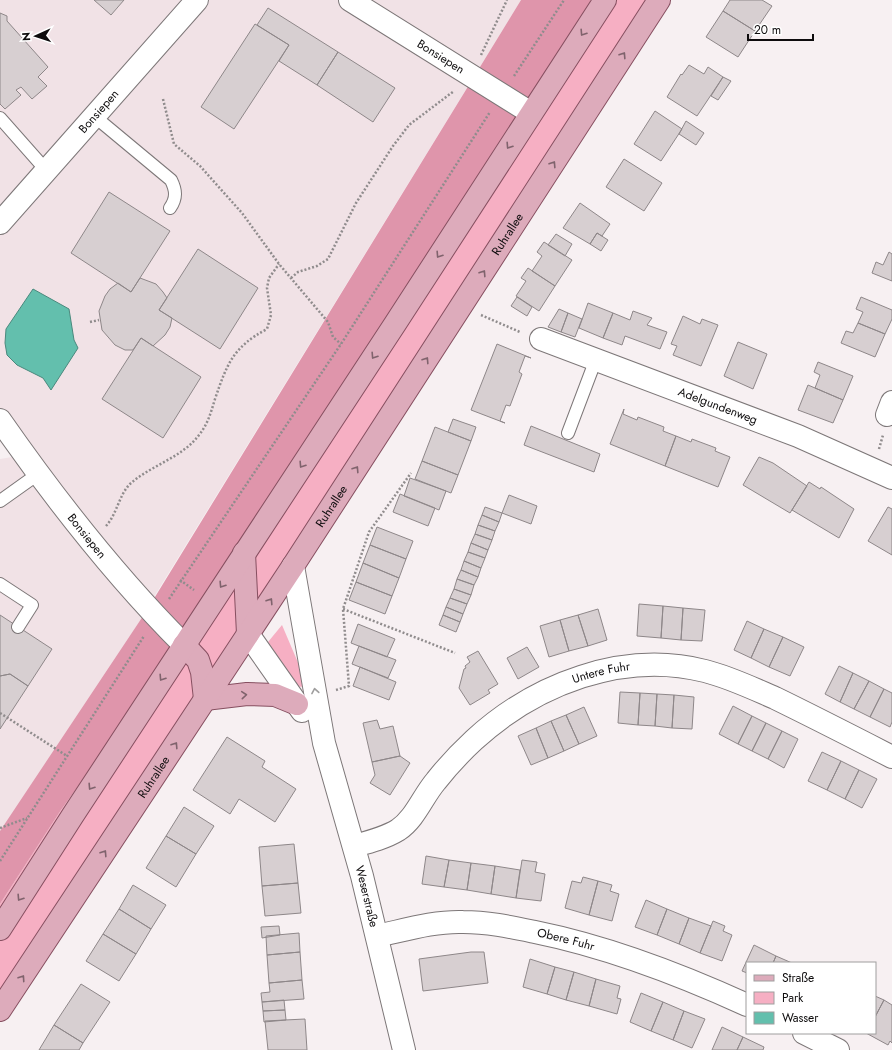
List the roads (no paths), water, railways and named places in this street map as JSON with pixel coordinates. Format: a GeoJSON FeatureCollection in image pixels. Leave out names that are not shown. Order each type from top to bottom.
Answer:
{"type":"FeatureCollection","features":[{"type":"Feature","properties":{"kind":"main road"},"geometry":{"type":"LineString","coordinates":[[0,929],[605,0]]}},
{"type":"Feature","properties":{"kind":"main road","name":"Ruhrallee"},"geometry":{"type":"LineString","coordinates":[[0,1010],[293,566],[659,0]]}},
{"type":"Feature","properties":{"kind":"main road"},"geometry":{"type":"LineString","coordinates":[[244,553],[248,634]]}},
{"type":"Feature","properties":{"kind":"main road"},"geometry":{"type":"LineString","coordinates":[[184,645],[198,660],[202,672],[205,699],[247,694],[275,695],[306,700]]}},
{"type":"Feature","properties":{"kind":"street","name":"Bonsiepen"},"geometry":{"type":"LineString","coordinates":[[0,223],[197,0]]}},
{"type":"Feature","properties":{"kind":"street","name":"Bonsiepen"},"geometry":{"type":"LineString","coordinates":[[350,0],[530,113]]}},
{"type":"Feature","properties":{"kind":"street","name":"Adelgundenweg"},"geometry":{"type":"LineString","coordinates":[[541,339],[798,436],[892,478]]}},
{"type":"Feature","properties":{"kind":"street","name":"Bonsiepen"},"geometry":{"type":"LineString","coordinates":[[0,420],[38,474],[91,540],[156,618],[184,645]]}},
{"type":"Feature","properties":{"kind":"street","name":"Weserstraße"},"geometry":{"type":"LineString","coordinates":[[293,566],[306,700],[324,743],[354,846],[404,1050]]}},
{"type":"Feature","properties":{"kind":"street","name":"Weserstraße"},"geometry":{"type":"LineString","coordinates":[[248,634],[306,700]]}},
{"type":"Feature","properties":{"kind":"street","name":"Untere Fuhr"},"geometry":{"type":"LineString","coordinates":[[354,846],[386,836],[399,830],[409,820],[436,781],[474,740],[518,707],[544,691],[571,680],[598,672],[634,665],[669,666],[704,670],[738,681],[892,757]]}},
{"type":"Feature","properties":{"kind":"street","name":"Obere Fuhr"},"geometry":{"type":"LineString","coordinates":[[377,936],[430,925],[462,922],[494,924],[556,936],[613,952],[662,969],[746,1005]]}},
{"type":"Feature","properties":{"kind":"street"},"geometry":{"type":"LineString","coordinates":[[806,1034],[838,1050]]}},
{"type":"Feature","properties":{"kind":"lane"},"geometry":{"type":"LineString","coordinates":[[94,116],[170,180],[176,190],[175,201],[170,208]]}},
{"type":"Feature","properties":{"kind":"lane"},"geometry":{"type":"LineString","coordinates":[[0,118],[46,170]]}},
{"type":"Feature","properties":{"kind":"lane"},"geometry":{"type":"LineString","coordinates":[[568,434],[596,359]]}},
{"type":"Feature","properties":{"kind":"lane"},"geometry":{"type":"LineString","coordinates":[[0,501],[38,474]]}},
{"type":"Feature","properties":{"kind":"lane"},"geometry":{"type":"LineString","coordinates":[[0,584],[32,605],[18,627]]}},
{"type":"Feature","properties":{"kind":"water"},"geometry":{"type":"Polygon","coordinates":[[[33,289],[69,309],[74,340],[78,348],[51,390],[43,378],[17,365],[7,355],[5,343],[6,329],[33,289]]]}}]}
